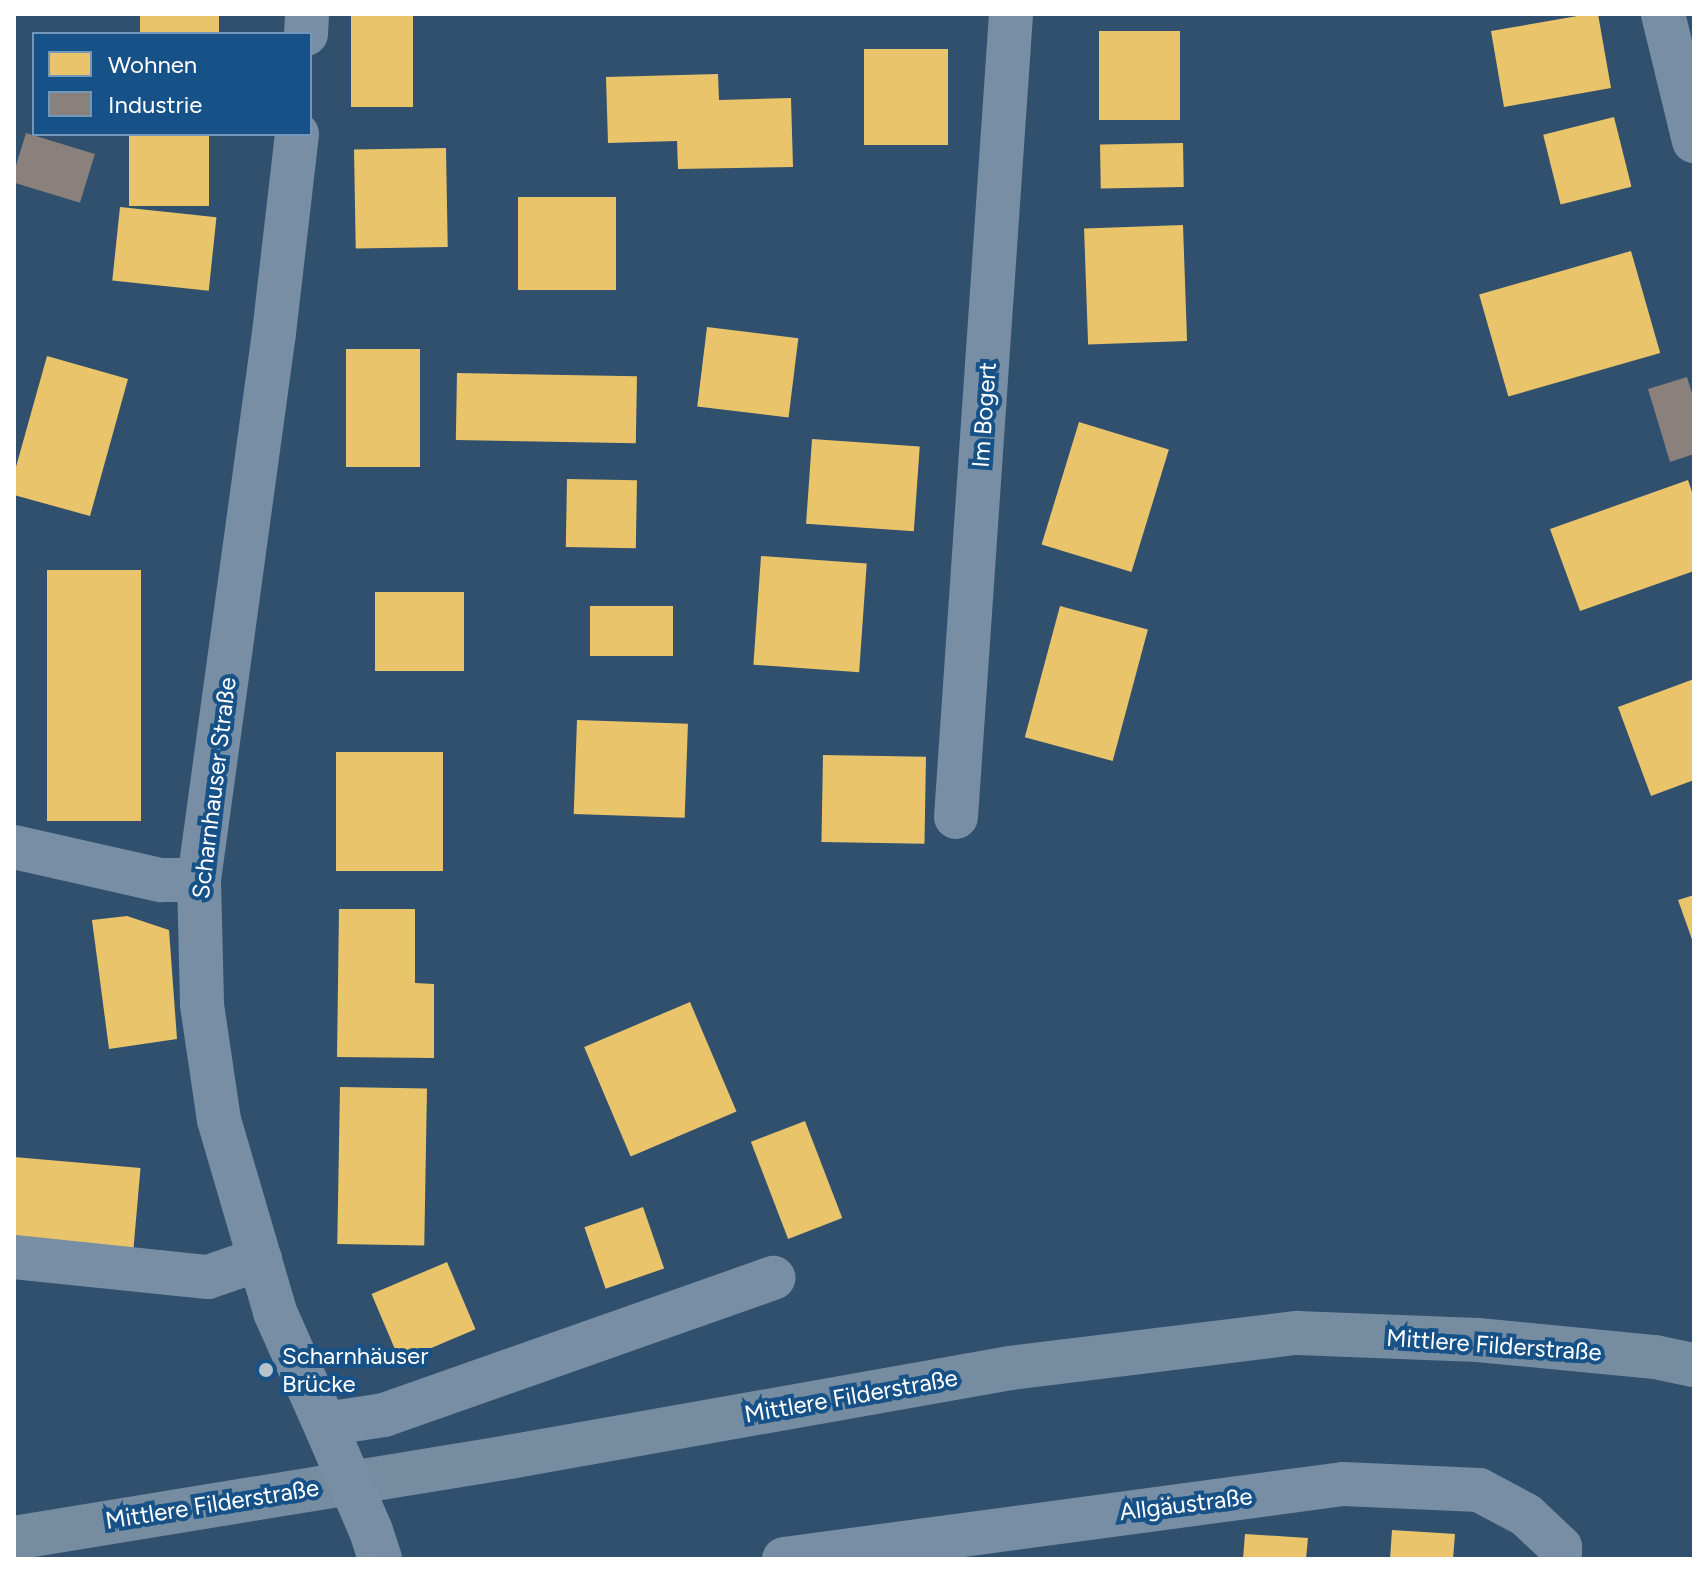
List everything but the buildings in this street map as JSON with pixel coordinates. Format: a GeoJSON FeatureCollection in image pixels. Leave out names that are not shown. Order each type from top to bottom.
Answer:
{"type":"FeatureCollection","features":[{"type":"Feature","properties":{"kind":"main road","name":"Mittlere Filderstraße"},"geometry":{"type":"LineString","coordinates":[[14,1538],[524,1454],[1010,1368],[1297,1333],[1478,1340],[1655,1357],[1694,1365]]}},
{"type":"Feature","properties":{"kind":"street","name":"Im Bogert"},"geometry":{"type":"LineString","coordinates":[[956,817],[1011,14]]}},
{"type":"Feature","properties":{"kind":"street"},"geometry":{"type":"LineString","coordinates":[[1663,14],[1694,141]]}},
{"type":"Feature","properties":{"kind":"street","name":"Scharnhauser Straße"},"geometry":{"type":"LineString","coordinates":[[297,136],[278,303],[199,880],[202,1005],[219,1120],[260,1259],[292,1356],[327,1429],[375,1545]]}},
{"type":"Feature","properties":{"kind":"street"},"geometry":{"type":"LineString","coordinates":[[14,847],[161,880],[199,880]]}},
{"type":"Feature","properties":{"kind":"street"},"geometry":{"type":"LineString","coordinates":[[14,1257],[208,1277],[260,1259]]}},
{"type":"Feature","properties":{"kind":"street"},"geometry":{"type":"LineString","coordinates":[[327,1429],[384,1415],[774,1278]]}},
{"type":"Feature","properties":{"kind":"street","name":"Allgäustraße"},"geometry":{"type":"LineString","coordinates":[[784,1559],[1343,1484],[1479,1490],[1526,1515],[1560,1547],[1560,1559]]}},
{"type":"Feature","properties":{"kind":"place","name":"Scharnhäuser Brücke"},"geometry":{"type":"Point","coordinates":[266,1370]}}]}
